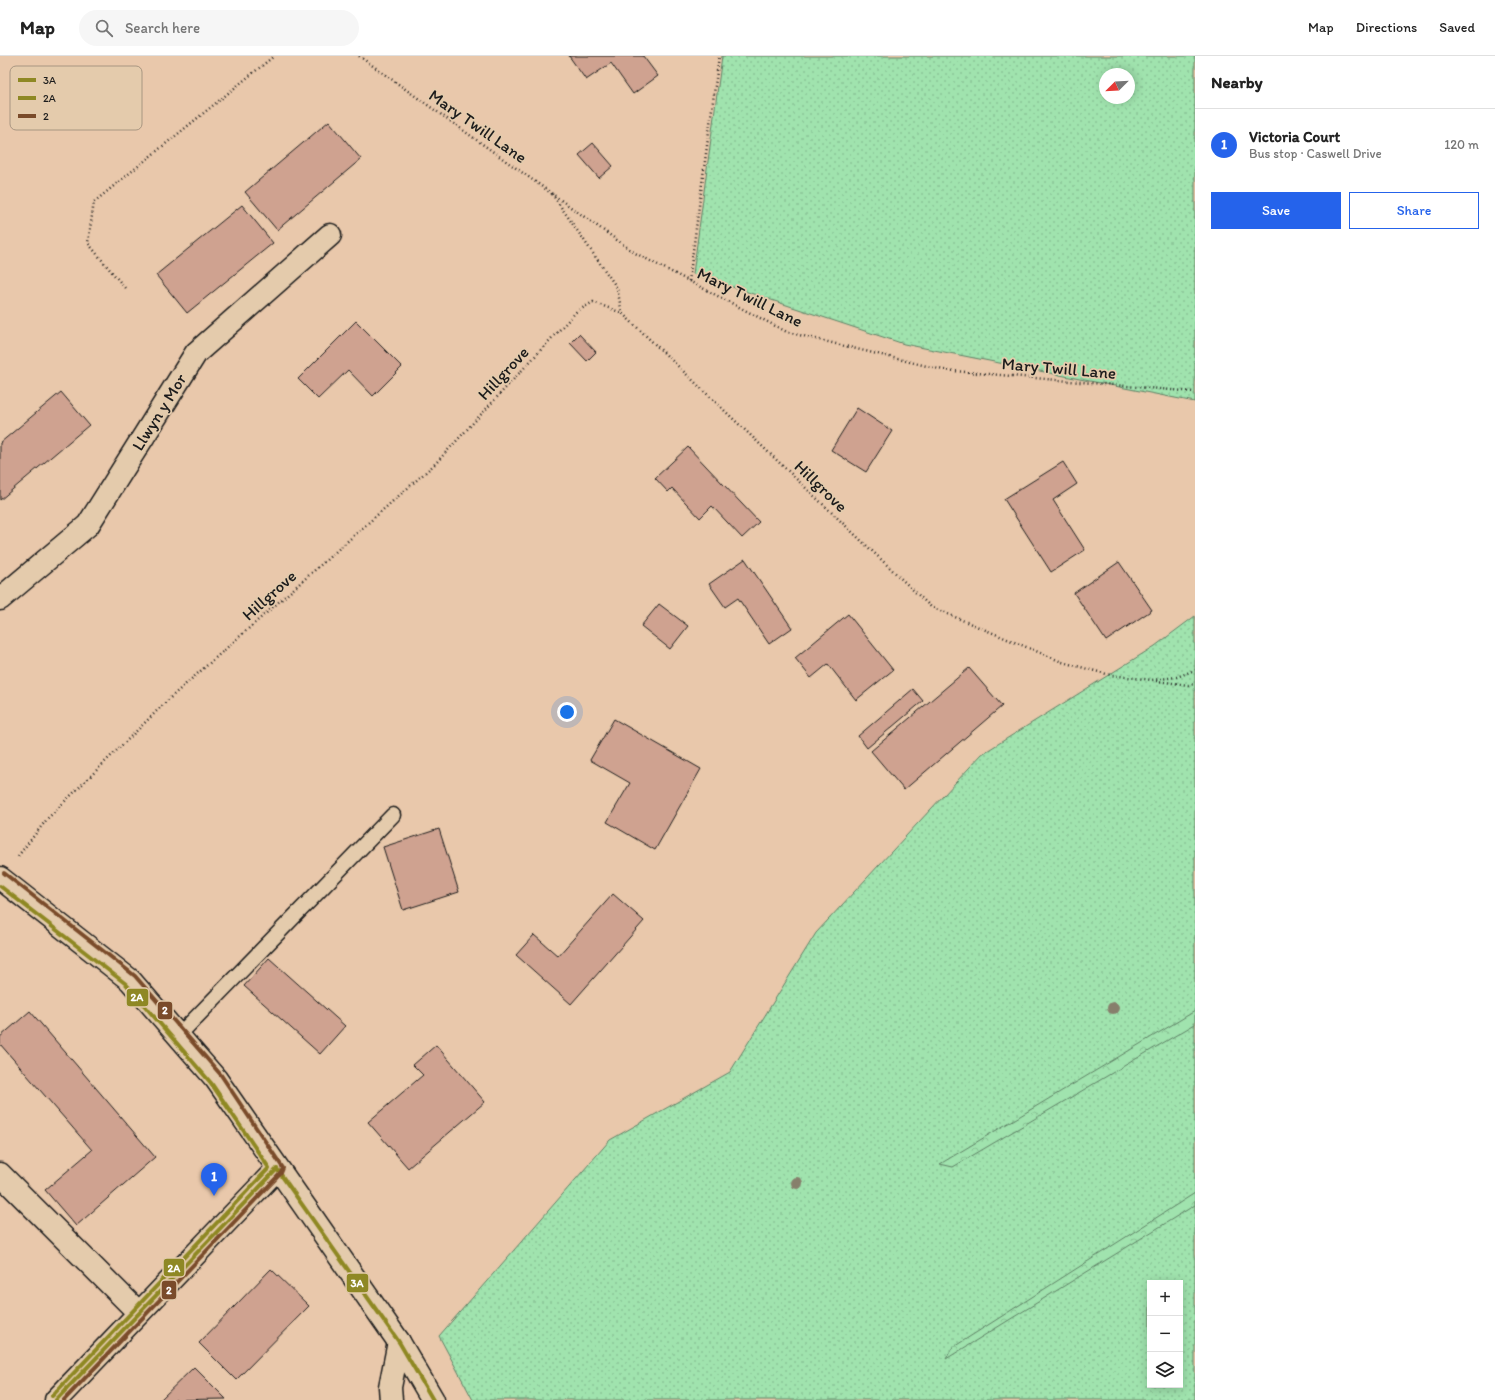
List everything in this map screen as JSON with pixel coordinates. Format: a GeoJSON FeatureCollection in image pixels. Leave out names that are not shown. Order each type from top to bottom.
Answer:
{"type":"FeatureCollection","features":[{"type":"Feature","properties":{"kind":"street","name":"Llwyn y Mor"},"geometry":{"type":"LineString","coordinates":[[0,599],[88,525],[196,353],[330,235]]}},
{"type":"Feature","properties":{"kind":"street"},"geometry":{"type":"LineString","coordinates":[[0,878],[130,980],[216,1079],[277,1169],[399,1342],[433,1400]]}},
{"type":"Feature","properties":{"kind":"street"},"geometry":{"type":"LineString","coordinates":[[56,1400],[277,1169]]}},
{"type":"Feature","properties":{"kind":"street"},"geometry":{"type":"LineString","coordinates":[[0,1174],[139,1313]]}},
{"type":"Feature","properties":{"kind":"street"},"geometry":{"type":"LineString","coordinates":[[391,1400],[390,1387],[399,1342]]}},
{"type":"Feature","properties":{"kind":"lane"},"geometry":{"type":"LineString","coordinates":[[178,1036],[393,815]]}},
{"type":"Feature","properties":{"kind":"path"},"geometry":{"type":"LineString","coordinates":[[125,288],[88,243],[94,202],[274,56]]}},
{"type":"Feature","properties":{"kind":"path","name":"Mary Twill Lane"},"geometry":{"type":"LineString","coordinates":[[359,56],[635,253],[787,332],[943,370],[1195,392]]}},
{"type":"Feature","properties":{"kind":"path"},"geometry":{"type":"LineString","coordinates":[[689,281],[720,56]]}},
{"type":"Feature","properties":{"kind":"path"},"geometry":{"type":"LineString","coordinates":[[550,192],[617,288],[622,313]]}},
{"type":"Feature","properties":{"kind":"path","name":"Hillgrove"},"geometry":{"type":"LineString","coordinates":[[0,878],[48,818],[170,698],[436,463],[576,312],[593,302],[622,313],[931,607],[1062,662],[1110,674],[1188,685],[1195,684]]}},
{"type":"Feature","properties":{"kind":"path"},"geometry":{"type":"LineString","coordinates":[[1152,680],[1176,677],[1195,670]]}},
{"type":"Feature","properties":{"kind":"green space"},"geometry":{"type":"Polygon","coordinates":[[[722,56],[1195,56],[1195,402],[904,344],[693,274],[722,56]]]}},
{"type":"Feature","properties":{"kind":"green space"},"geometry":{"type":"Polygon","coordinates":[[[1195,616],[1195,1400],[473,1400],[439,1336],[610,1140],[730,1072],[816,933],[982,754],[1155,646],[1195,616]]]}},
{"type":"Feature","properties":{"kind":"green space"},"geometry":{"type":"Polygon","coordinates":[[[1195,1011],[1195,1024],[953,1167],[940,1164],[1195,1011]]]}},
{"type":"Feature","properties":{"kind":"green space"},"geometry":{"type":"Polygon","coordinates":[[[1195,1193],[1195,1205],[946,1359],[952,1348],[1195,1193]]]}},
{"type":"Feature","properties":{"kind":"building"},"geometry":{"type":"Polygon","coordinates":[[[569,56],[643,56],[658,76],[633,94],[611,63],[586,80],[569,56]]]}},
{"type":"Feature","properties":{"kind":"building"},"geometry":{"type":"Polygon","coordinates":[[[329,121],[361,159],[277,230],[245,192],[329,121]]]}},
{"type":"Feature","properties":{"kind":"building"},"geometry":{"type":"Polygon","coordinates":[[[593,143],[613,166],[599,178],[579,155],[593,143]]]}},
{"type":"Feature","properties":{"kind":"building"},"geometry":{"type":"Polygon","coordinates":[[[242,205],[273,243],[187,313],[156,275],[242,205]]]}},
{"type":"Feature","properties":{"kind":"building"},"geometry":{"type":"Polygon","coordinates":[[[356,321],[402,367],[373,396],[348,370],[318,399],[298,379],[356,321]]]}},
{"type":"Feature","properties":{"kind":"building"},"geometry":{"type":"Polygon","coordinates":[[[579,334],[596,352],[587,361],[570,343],[579,334]]]}},
{"type":"Feature","properties":{"kind":"building"},"geometry":{"type":"Polygon","coordinates":[[[61,392],[89,425],[0,500],[0,443],[61,392]]]}},
{"type":"Feature","properties":{"kind":"building"},"geometry":{"type":"Polygon","coordinates":[[[857,408],[892,431],[866,472],[831,450],[857,408]]]}},
{"type":"Feature","properties":{"kind":"building"},"geometry":{"type":"Polygon","coordinates":[[[688,447],[759,522],[742,538],[712,506],[700,518],[672,488],[668,492],[655,478],[688,447]]]}},
{"type":"Feature","properties":{"kind":"building"},"geometry":{"type":"Polygon","coordinates":[[[1063,462],[1077,484],[1053,500],[1085,550],[1051,572],[1004,499],[1063,462]]]}},
{"type":"Feature","properties":{"kind":"building"},"geometry":{"type":"Polygon","coordinates":[[[745,559],[792,628],[769,644],[738,598],[725,607],[709,584],[745,559]]]}},
{"type":"Feature","properties":{"kind":"building"},"geometry":{"type":"Polygon","coordinates":[[[1119,562],[1152,610],[1106,641],[1074,593],[1119,562]]]}},
{"type":"Feature","properties":{"kind":"building"},"geometry":{"type":"Polygon","coordinates":[[[659,604],[688,626],[670,649],[641,626],[659,604]]]}},
{"type":"Feature","properties":{"kind":"building"},"geometry":{"type":"Polygon","coordinates":[[[848,614],[893,670],[856,700],[828,664],[811,678],[795,658],[848,614]]]}},
{"type":"Feature","properties":{"kind":"building"},"geometry":{"type":"Polygon","coordinates":[[[969,668],[1002,706],[904,790],[871,751],[969,668]]]}},
{"type":"Feature","properties":{"kind":"building"},"geometry":{"type":"Polygon","coordinates":[[[913,689],[923,701],[867,748],[858,736],[913,689]]]}},
{"type":"Feature","properties":{"kind":"building"},"geometry":{"type":"Polygon","coordinates":[[[614,719],[701,769],[655,850],[607,822],[630,783],[590,760],[614,719]]]}},
{"type":"Feature","properties":{"kind":"building"},"geometry":{"type":"Polygon","coordinates":[[[439,829],[459,892],[403,910],[383,847],[439,829]]]}},
{"type":"Feature","properties":{"kind":"building"},"geometry":{"type":"Polygon","coordinates":[[[613,894],[644,921],[571,1004],[516,955],[534,935],[558,956],[613,894]]]}},
{"type":"Feature","properties":{"kind":"building"},"geometry":{"type":"Polygon","coordinates":[[[269,958],[345,1026],[320,1054],[244,986],[269,958]]]}},
{"type":"Feature","properties":{"kind":"building"},"geometry":{"type":"Polygon","coordinates":[[[30,1011],[155,1157],[76,1226],[45,1190],[92,1150],[0,1044],[0,1037],[30,1011]]]}},
{"type":"Feature","properties":{"kind":"building"},"geometry":{"type":"Polygon","coordinates":[[[436,1045],[485,1102],[408,1168],[368,1122],[423,1075],[413,1065],[436,1045]]]}},
{"type":"Feature","properties":{"kind":"building"},"geometry":{"type":"Polygon","coordinates":[[[271,1269],[309,1306],[236,1380],[199,1343],[271,1269]]]}},
{"type":"Feature","properties":{"kind":"building"},"geometry":{"type":"Polygon","coordinates":[[[194,1367],[226,1399],[160,1400],[194,1367]]]}},
{"type":"Feature","properties":{"kind":"transit line","name":"2"},"geometry":{"type":"LineString","coordinates":[[4,873],[135,976],[221,1075],[283,1168],[281,1173],[64,1400]]}},
{"type":"Feature","properties":{"kind":"transit line","name":"2A"},"geometry":{"type":"LineString","coordinates":[[0,886],[126,984],[211,1083],[269,1168],[52,1396]]}},
{"type":"Feature","properties":{"kind":"transit line","name":"3A"},"geometry":{"type":"LineString","coordinates":[[277,1169],[399,1342],[433,1400]]}},
{"type":"Feature","properties":{"kind":"transit line","name":"3A"},"geometry":{"type":"LineString","coordinates":[[56,1400],[277,1169]]}},
{"type":"Feature","properties":{"kind":"place","name":"Victoria Court"},"geometry":{"type":"Point","coordinates":[214,1196]}}]}
